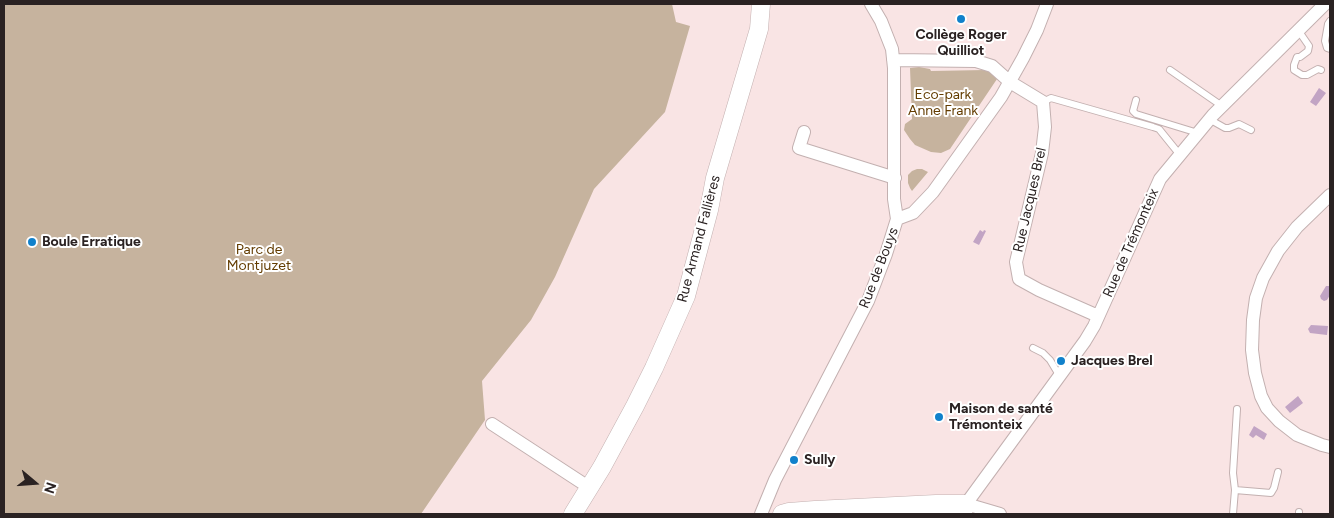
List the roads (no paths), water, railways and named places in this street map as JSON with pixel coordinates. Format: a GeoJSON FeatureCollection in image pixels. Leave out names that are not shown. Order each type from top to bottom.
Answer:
{"type":"FeatureCollection","features":[{"type":"Feature","properties":{"kind":"street","name":"Rue Armand Fallières"},"geometry":{"type":"LineString","coordinates":[[572,514],[590,488],[635,406],[686,296],[709,210],[715,178],[759,29],[761,4]]}},
{"type":"Feature","properties":{"kind":"street","name":"Rue de Bouys"},"geometry":{"type":"LineString","coordinates":[[761,514],[775,480],[868,300],[889,247],[897,219],[894,199],[892,48],[881,21],[871,4]]}},
{"type":"Feature","properties":{"kind":"street"},"geometry":{"type":"LineString","coordinates":[[897,219],[913,213],[933,192],[990,113],[1028,49],[1047,4]]}},
{"type":"Feature","properties":{"kind":"street","name":"Rue de Trémonteix"},"geometry":{"type":"LineString","coordinates":[[964,509],[1094,326],[1160,179],[1222,106],[1298,30],[1326,5]]}},
{"type":"Feature","properties":{"kind":"street"},"geometry":{"type":"LineString","coordinates":[[893,60],[976,61],[992,66],[1010,82],[1043,102]]}},
{"type":"Feature","properties":{"kind":"street","name":"Rue Jacques Brel"},"geometry":{"type":"LineString","coordinates":[[1043,102],[1045,127],[1042,153],[1016,262],[1019,279],[1098,316]]}},
{"type":"Feature","properties":{"kind":"street"},"geometry":{"type":"LineString","coordinates":[[804,132],[799,148],[895,178]]}},
{"type":"Feature","properties":{"kind":"street"},"geometry":{"type":"LineString","coordinates":[[1330,195],[1296,227],[1278,251],[1263,278],[1256,298],[1252,350],[1255,373],[1261,396],[1267,408],[1279,421],[1297,435],[1330,447]]}},
{"type":"Feature","properties":{"kind":"street"},"geometry":{"type":"LineString","coordinates":[[492,424],[590,488]]}},
{"type":"Feature","properties":{"kind":"street"},"geometry":{"type":"LineString","coordinates":[[782,514],[815,510],[926,505],[997,514]]}},
{"type":"Feature","properties":{"kind":"lane"},"geometry":{"type":"LineString","coordinates":[[1330,21],[1325,41],[1327,48],[1330,49]]}},
{"type":"Feature","properties":{"kind":"lane"},"geometry":{"type":"LineString","coordinates":[[1298,30],[1309,46],[1308,51],[1297,58],[1294,70],[1302,75],[1307,75],[1321,70]]}},
{"type":"Feature","properties":{"kind":"lane"},"geometry":{"type":"LineString","coordinates":[[1170,70],[1222,106]]}},
{"type":"Feature","properties":{"kind":"lane"},"geometry":{"type":"LineString","coordinates":[[1043,102],[1051,98],[1153,127],[1159,130],[1180,155]]}},
{"type":"Feature","properties":{"kind":"lane"},"geometry":{"type":"LineString","coordinates":[[1136,100],[1133,111],[1136,114],[1198,133]]}},
{"type":"Feature","properties":{"kind":"lane"},"geometry":{"type":"LineString","coordinates":[[1210,119],[1225,128],[1238,124],[1251,130]]}},
{"type":"Feature","properties":{"kind":"lane"},"geometry":{"type":"LineString","coordinates":[[1033,348],[1050,360],[1059,375]]}},
{"type":"Feature","properties":{"kind":"lane"},"geometry":{"type":"LineString","coordinates":[[1233,514],[1235,490],[1233,473],[1237,409]]}},
{"type":"Feature","properties":{"kind":"lane"},"geometry":{"type":"LineString","coordinates":[[1235,490],[1271,493],[1278,472]]}},
{"type":"Feature","properties":{"kind":"place","name":"Collège Roger Quilliot"},"geometry":{"type":"Point","coordinates":[961,19]}},
{"type":"Feature","properties":{"kind":"place","name":"Boule Erratique"},"geometry":{"type":"Point","coordinates":[32,242]}},
{"type":"Feature","properties":{"kind":"place","name":"Jacques Brel"},"geometry":{"type":"Point","coordinates":[1061,361]}},
{"type":"Feature","properties":{"kind":"place","name":"Maison de santé Trémonteix"},"geometry":{"type":"Point","coordinates":[939,417]}},
{"type":"Feature","properties":{"kind":"place","name":"Sully"},"geometry":{"type":"Point","coordinates":[794,460]}},
{"type":"Feature","properties":{"kind":"park label","name":"Eco-park Anne Frank"},"geometry":{"type":"Point","coordinates":[943,104]}},
{"type":"Feature","properties":{"kind":"park label","name":"Parc de Montjuzet"},"geometry":{"type":"Point","coordinates":[259,258]}}]}
